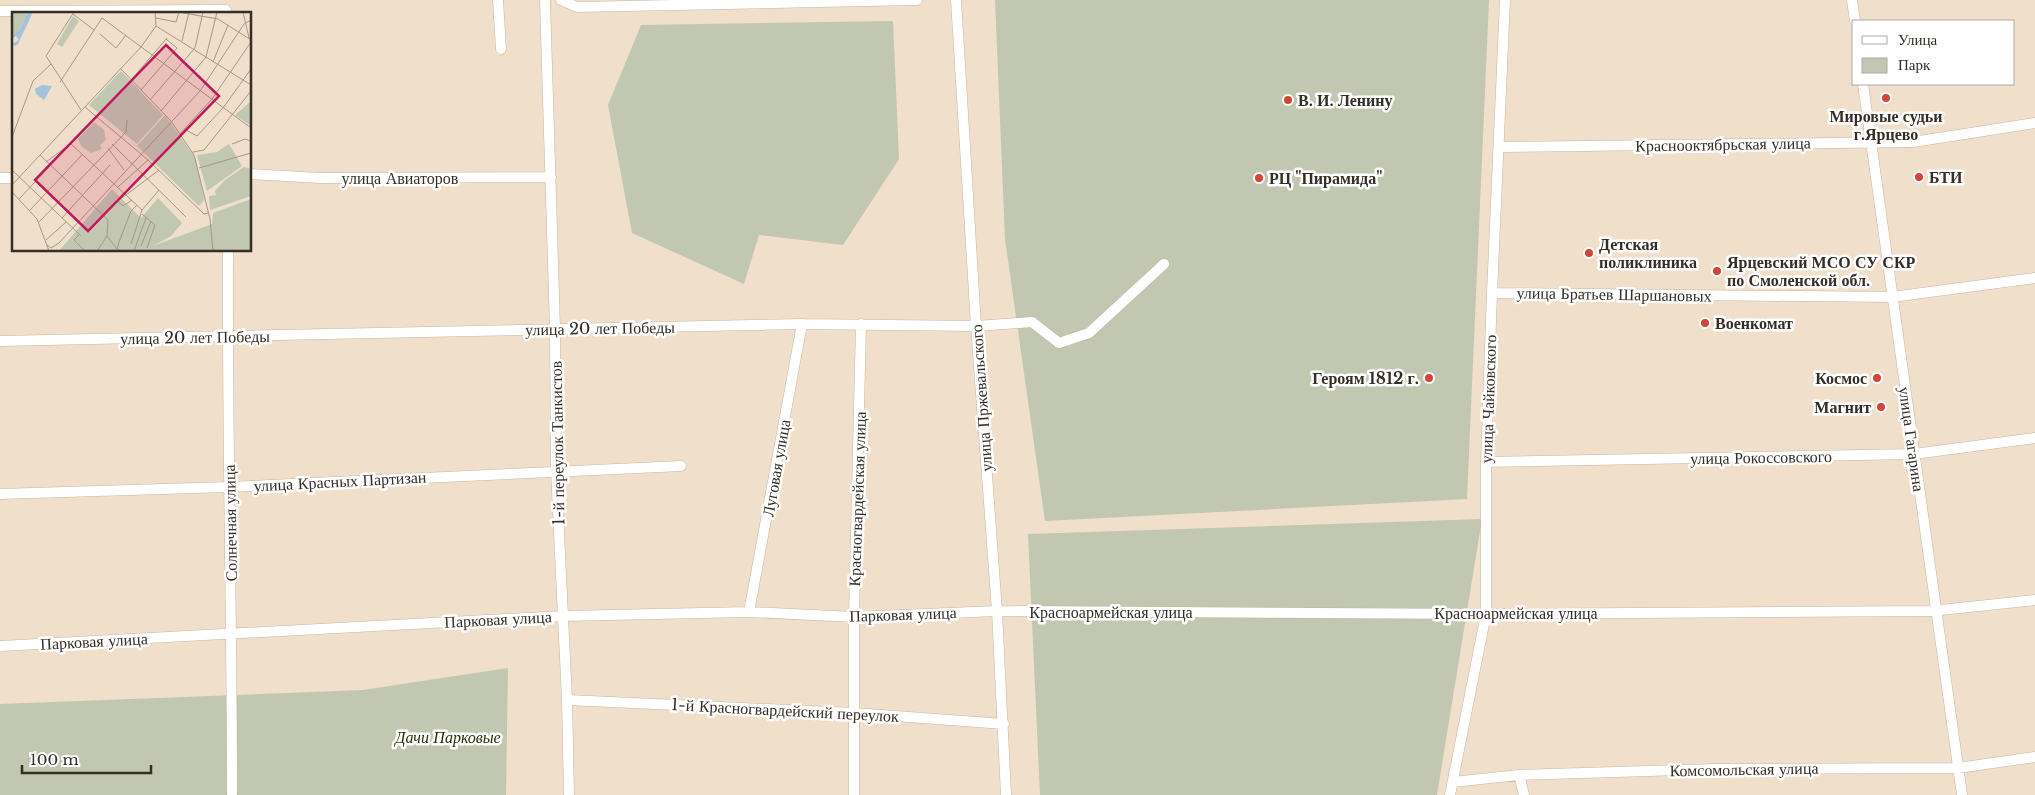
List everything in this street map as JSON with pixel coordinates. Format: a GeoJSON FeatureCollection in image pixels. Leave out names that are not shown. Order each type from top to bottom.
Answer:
{"type":"FeatureCollection","features":[{"type":"Feature","properties":{"kind":"street"},"geometry":{"type":"LineString","coordinates":[[498,0],[501,48]]}},
{"type":"Feature","properties":{"kind":"street","name":"1-й переулок Танкистов"},"geometry":{"type":"LineString","coordinates":[[545,0],[551,177],[556,470],[567,700],[569,795]]}},
{"type":"Feature","properties":{"kind":"street"},"geometry":{"type":"LineString","coordinates":[[561,0],[577,7],[917,0]]}},
{"type":"Feature","properties":{"kind":"street","name":"улица Пржевальского"},"geometry":{"type":"LineString","coordinates":[[956,0],[976,326],[997,611],[1006,795]]}},
{"type":"Feature","properties":{"kind":"street","name":"улица Чайковского"},"geometry":{"type":"LineString","coordinates":[[1450,795],[1486,614],[1486,462],[1505,0]]}},
{"type":"Feature","properties":{"kind":"street"},"geometry":{"type":"LineString","coordinates":[[1852,0],[1855,20]]}},
{"type":"Feature","properties":{"kind":"street"},"geometry":{"type":"LineString","coordinates":[[0,11],[226,8]]}},
{"type":"Feature","properties":{"kind":"street","name":"улица Гагарина"},"geometry":{"type":"LineString","coordinates":[[1863,85],[1962,795]]}},
{"type":"Feature","properties":{"kind":"street","name":"Краснооктябрьская улица"},"geometry":{"type":"LineString","coordinates":[[1500,146],[1914,142],[2035,123]]}},
{"type":"Feature","properties":{"kind":"street","name":"улица Авиаторов"},"geometry":{"type":"LineString","coordinates":[[251,174],[320,178],[551,177]]}},
{"type":"Feature","properties":{"kind":"street","name":"Солнечная улица"},"geometry":{"type":"LineString","coordinates":[[228,251],[228,487],[232,634],[232,795]]}},
{"type":"Feature","properties":{"kind":"street","name":"улица 20 лет Победы"},"geometry":{"type":"LineString","coordinates":[[0,341],[802,324],[976,326],[1032,322],[1059,343],[1089,333],[1164,264]]}},
{"type":"Feature","properties":{"kind":"street","name":"улица Братьев Шаршановых"},"geometry":{"type":"LineString","coordinates":[[1492,293],[1892,297],[2035,278]]}},
{"type":"Feature","properties":{"kind":"street","name":"Луговая улица"},"geometry":{"type":"LineString","coordinates":[[749,612],[802,324]]}},
{"type":"Feature","properties":{"kind":"street","name":"Красногвардейская улица"},"geometry":{"type":"LineString","coordinates":[[854,795],[854,617],[862,324]]}},
{"type":"Feature","properties":{"kind":"street","name":"улица Рокоссовского"},"geometry":{"type":"LineString","coordinates":[[1486,462],[1914,454],[2035,438]]}},
{"type":"Feature","properties":{"kind":"street","name":"улица Красных Партизан"},"geometry":{"type":"LineString","coordinates":[[0,494],[228,487],[556,470],[681,466]]}},
{"type":"Feature","properties":{"kind":"street","name":"Красноармейская улица"},"geometry":{"type":"LineString","coordinates":[[997,611],[1486,614],[1937,610],[2035,600]]}},
{"type":"Feature","properties":{"kind":"street","name":"Парковая улица"},"geometry":{"type":"LineString","coordinates":[[0,646],[563,616],[749,612],[854,617],[997,611]]}},
{"type":"Feature","properties":{"kind":"street","name":"1-й Красногвардейский переулок"},"geometry":{"type":"LineString","coordinates":[[567,700],[854,713],[1004,724]]}},
{"type":"Feature","properties":{"kind":"street","name":"Комсомольская улица"},"geometry":{"type":"LineString","coordinates":[[1453,782],[1519,775],[1715,769],[1958,768],[2035,757]]}},
{"type":"Feature","properties":{"kind":"street"},"geometry":{"type":"LineString","coordinates":[[1519,775],[1524,795]]}},
{"type":"Feature","properties":{"kind":"green space"},"geometry":{"type":"Polygon","coordinates":[[[995,0],[1489,0],[1467,499],[1045,521],[1005,239],[995,0]]]}},
{"type":"Feature","properties":{"kind":"green space"},"geometry":{"type":"Polygon","coordinates":[[[893,21],[899,159],[843,245],[759,235],[744,284],[632,233],[608,105],[641,25],[893,21]]]}},
{"type":"Feature","properties":{"kind":"green space"},"geometry":{"type":"Polygon","coordinates":[[[1482,519],[1437,795],[1040,795],[1028,534],[1482,519]]]}},
{"type":"Feature","properties":{"kind":"green space","name":"Дачи Парковые"},"geometry":{"type":"Polygon","coordinates":[[[508,668],[506,795],[0,795],[0,704],[363,690],[508,668]]]}},
{"type":"Feature","properties":{"kind":"place","name":"Мировые судьи г.Ярцево"},"geometry":{"type":"Point","coordinates":[1886,98]}},
{"type":"Feature","properties":{"kind":"place","name":"В. И. Ленину"},"geometry":{"type":"Point","coordinates":[1288,100]}},
{"type":"Feature","properties":{"kind":"place","name":"БТИ"},"geometry":{"type":"Point","coordinates":[1919,177]}},
{"type":"Feature","properties":{"kind":"place","name":"РЦ \"Пирамида\""},"geometry":{"type":"Point","coordinates":[1259,178]}},
{"type":"Feature","properties":{"kind":"place","name":"Детская поликлиника"},"geometry":{"type":"Point","coordinates":[1589,253]}},
{"type":"Feature","properties":{"kind":"place","name":"Ярцевский МСО СУ СКР по Смоленской обл."},"geometry":{"type":"Point","coordinates":[1717,271]}},
{"type":"Feature","properties":{"kind":"place","name":"Военкомат"},"geometry":{"type":"Point","coordinates":[1705,323]}},
{"type":"Feature","properties":{"kind":"place","name":"Героям 1812 г."},"geometry":{"type":"Point","coordinates":[1429,378]}},
{"type":"Feature","properties":{"kind":"place","name":"Космос"},"geometry":{"type":"Point","coordinates":[1877,378]}},
{"type":"Feature","properties":{"kind":"place","name":"Магнит"},"geometry":{"type":"Point","coordinates":[1881,407]}}]}
